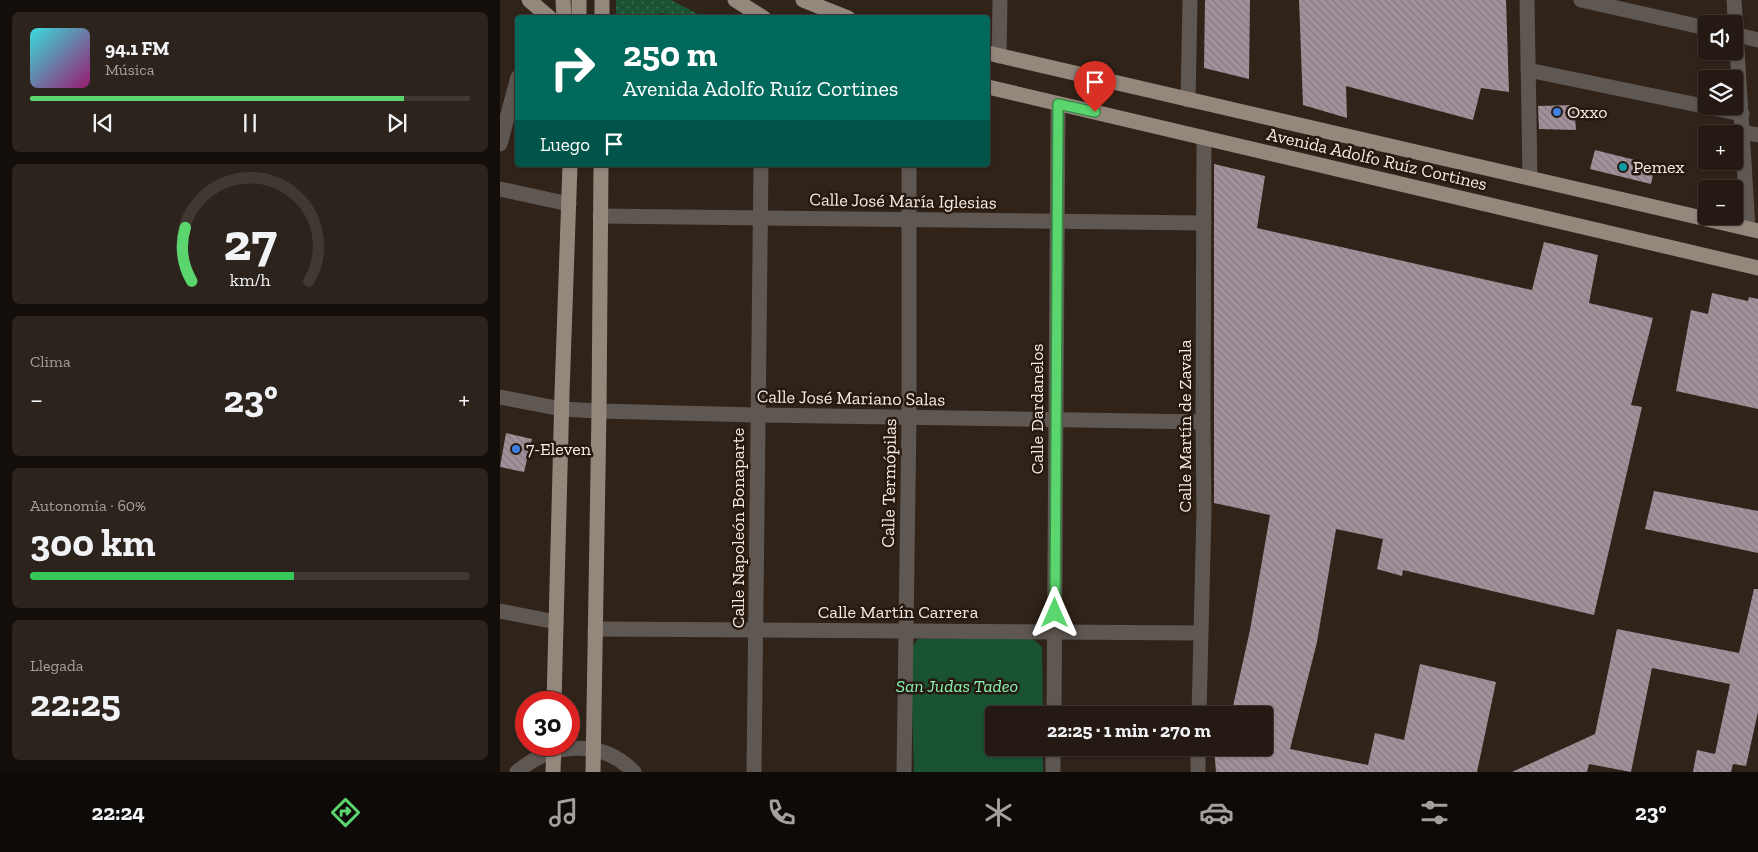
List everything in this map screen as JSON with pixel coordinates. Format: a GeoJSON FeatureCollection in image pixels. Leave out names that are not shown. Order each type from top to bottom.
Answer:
{"type":"FeatureCollection","features":[{"type":"Feature","properties":{"kind":"main road"},"geometry":{"type":"LineString","coordinates":[[563,0],[564,15]]}},
{"type":"Feature","properties":{"kind":"main road"},"geometry":{"type":"LineString","coordinates":[[579,0],[579,15]]}},
{"type":"Feature","properties":{"kind":"main road"},"geometry":{"type":"LineString","coordinates":[[602,0],[602,15]]}},
{"type":"Feature","properties":{"kind":"main road"},"geometry":{"type":"LineString","coordinates":[[735,0],[759,15]]}},
{"type":"Feature","properties":{"kind":"main road"},"geometry":{"type":"LineString","coordinates":[[804,0],[841,15]]}},
{"type":"Feature","properties":{"kind":"main road"},"geometry":{"type":"LineString","coordinates":[[535,6],[546,15]]}},
{"type":"Feature","properties":{"kind":"main road","name":"Avenida Adolfo Ruíz Cortines"},"geometry":{"type":"LineString","coordinates":[[993,55],[1753,229]]}},
{"type":"Feature","properties":{"kind":"main road","name":"Avenida Adolfo Ruíz Cortines"},"geometry":{"type":"LineString","coordinates":[[990,87],[1758,268]]}},
{"type":"Feature","properties":{"kind":"main road"},"geometry":{"type":"LineString","coordinates":[[554,691],[570,167]]}},
{"type":"Feature","properties":{"kind":"main road"},"geometry":{"type":"LineString","coordinates":[[593,772],[601,167]]}},
{"type":"Feature","properties":{"kind":"main road"},"geometry":{"type":"LineString","coordinates":[[554,756],[554,772]]}},
{"type":"Feature","properties":{"kind":"street"},"geometry":{"type":"LineString","coordinates":[[993,55],[1000,0]]}},
{"type":"Feature","properties":{"kind":"street"},"geometry":{"type":"LineString","coordinates":[[1188,100],[1190,0]]}},
{"type":"Feature","properties":{"kind":"street"},"geometry":{"type":"LineString","coordinates":[[1527,0],[1530,178]]}},
{"type":"Feature","properties":{"kind":"street"},"geometry":{"type":"LineString","coordinates":[[1581,0],[1698,26]]}},
{"type":"Feature","properties":{"kind":"street"},"geometry":{"type":"LineString","coordinates":[[1734,0],[1734,15]]}},
{"type":"Feature","properties":{"kind":"street"},"geometry":{"type":"LineString","coordinates":[[1743,36],[1758,40]]}},
{"type":"Feature","properties":{"kind":"street"},"geometry":{"type":"LineString","coordinates":[[1528,70],[1698,105]]}},
{"type":"Feature","properties":{"kind":"street"},"geometry":{"type":"LineString","coordinates":[[500,144],[515,88]]}},
{"type":"Feature","properties":{"kind":"street","name":"Calle Dardanelos"},"geometry":{"type":"LineString","coordinates":[[1054,706],[1058,104]]}},
{"type":"Feature","properties":{"kind":"street"},"geometry":{"type":"LineString","coordinates":[[1743,132],[1758,135]]}},
{"type":"Feature","properties":{"kind":"street","name":"Calle Martín de Zavala"},"geometry":{"type":"LineString","coordinates":[[1199,706],[1204,511],[1204,138]]}},
{"type":"Feature","properties":{"kind":"street"},"geometry":{"type":"LineString","coordinates":[[1743,141],[1753,229]]}},
{"type":"Feature","properties":{"kind":"street","name":"Calle Napoleón Bonaparte"},"geometry":{"type":"LineString","coordinates":[[754,772],[761,167]]}},
{"type":"Feature","properties":{"kind":"street","name":"Calle Termópilas"},"geometry":{"type":"LineString","coordinates":[[904,772],[909,417],[909,167]]}},
{"type":"Feature","properties":{"kind":"street"},"geometry":{"type":"LineString","coordinates":[[500,189],[569,204]]}},
{"type":"Feature","properties":{"kind":"street","name":"Calle José María Iglesias"},"geometry":{"type":"LineString","coordinates":[[600,216],[1204,223]]}},
{"type":"Feature","properties":{"kind":"street","name":"Calle José Mariano Salas"},"geometry":{"type":"LineString","coordinates":[[500,397],[562,408],[599,411],[1203,422]]}},
{"type":"Feature","properties":{"kind":"street"},"geometry":{"type":"LineString","coordinates":[[500,610],[556,622]]}},
{"type":"Feature","properties":{"kind":"street","name":"Calle Martín Carrera"},"geometry":{"type":"LineString","coordinates":[[595,629],[1200,633]]}},
{"type":"Feature","properties":{"kind":"street"},"geometry":{"type":"LineString","coordinates":[[580,749],[593,750],[612,756],[634,772]]}},
{"type":"Feature","properties":{"kind":"street"},"geometry":{"type":"LineString","coordinates":[[517,772],[539,756]]}},
{"type":"Feature","properties":{"kind":"street"},"geometry":{"type":"LineString","coordinates":[[1053,756],[1053,772]]}},
{"type":"Feature","properties":{"kind":"street"},"geometry":{"type":"LineString","coordinates":[[1198,756],[1198,772]]}},
{"type":"Feature","properties":{"kind":"green space"},"geometry":{"type":"Polygon","coordinates":[[[616,0],[671,0],[700,15],[662,13],[616,15],[616,0]]]}},
{"type":"Feature","properties":{"kind":"green space","name":"San Judas Tadeo"},"geometry":{"type":"Polygon","coordinates":[[[1032,638],[1042,647],[1043,706],[985,706],[985,756],[1043,756],[1043,772],[914,772],[910,650],[918,639],[1032,638]]]}},
{"type":"Feature","properties":{"kind":"building"},"geometry":{"type":"Polygon","coordinates":[[[1205,0],[1250,0],[1249,79],[1204,68],[1205,0]]]}},
{"type":"Feature","properties":{"kind":"building"},"geometry":{"type":"Polygon","coordinates":[[[1299,0],[1506,0],[1509,92],[1481,88],[1473,120],[1346,86],[1347,118],[1303,105],[1299,0]]]}},
{"type":"Feature","properties":{"kind":"building","name":"Oxxo"},"geometry":{"type":"Polygon","coordinates":[[[1574,105],[1576,130],[1539,129],[1538,106],[1574,105]]]}},
{"type":"Feature","properties":{"kind":"building","name":"Pemex"},"geometry":{"type":"Polygon","coordinates":[[[1595,150],[1655,165],[1651,184],[1590,169],[1595,150]]]}},
{"type":"Feature","properties":{"kind":"building"},"geometry":{"type":"Polygon","coordinates":[[[1214,164],[1265,176],[1257,228],[1532,290],[1544,242],[1598,255],[1589,303],[1653,318],[1631,405],[1642,407],[1594,615],[1403,570],[1402,576],[1377,569],[1383,539],[1336,529],[1317,642],[1290,749],[1368,765],[1375,733],[1404,740],[1420,664],[1496,682],[1477,772],[1216,772],[1215,756],[1273,756],[1273,706],[1233,706],[1250,630],[1270,515],[1214,503],[1214,164]]]}},
{"type":"Feature","properties":{"kind":"building"},"geometry":{"type":"Polygon","coordinates":[[[1712,293],[1748,301],[1749,297],[1758,299],[1758,409],[1676,391],[1691,310],[1708,314],[1712,293]]]}},
{"type":"Feature","properties":{"kind":"building","name":"7-Eleven"},"geometry":{"type":"Polygon","coordinates":[[[506,433],[532,439],[524,472],[500,467],[506,433]]]}},
{"type":"Feature","properties":{"kind":"building"},"geometry":{"type":"Polygon","coordinates":[[[1654,491],[1758,511],[1758,553],[1645,529],[1654,491]]]}},
{"type":"Feature","properties":{"kind":"building"},"geometry":{"type":"Polygon","coordinates":[[[1754,589],[1758,589],[1758,712],[1746,766],[1733,764],[1731,772],[1693,772],[1697,750],[1715,754],[1730,684],[1652,668],[1631,772],[1589,764],[1587,772],[1512,772],[1595,734],[1617,629],[1739,653],[1754,589]]]}},
{"type":"Feature","properties":{"kind":"place","name":"Oxxo"},"geometry":{"type":"Point","coordinates":[1557,112]}},
{"type":"Feature","properties":{"kind":"place","name":"Pemex"},"geometry":{"type":"Point","coordinates":[1623,167]}},
{"type":"Feature","properties":{"kind":"place","name":"7-Eleven"},"geometry":{"type":"Point","coordinates":[516,449]}},
{"type":"Feature","properties":{"kind":"route"},"geometry":{"type":"LineString","coordinates":[[1055,613],[1058,104],[1095,112]]}}]}
